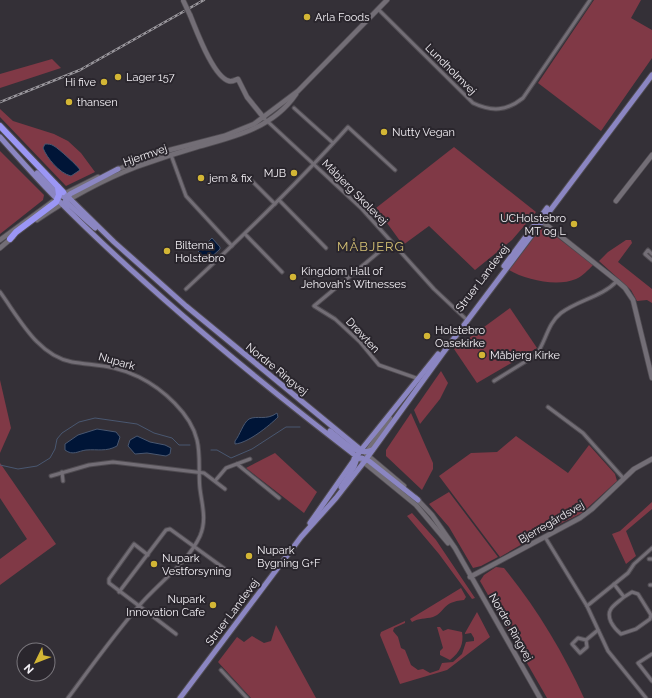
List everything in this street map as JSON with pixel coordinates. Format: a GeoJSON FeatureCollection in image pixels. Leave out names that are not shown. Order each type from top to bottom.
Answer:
{"type":"FeatureCollection","features":[{"type":"Feature","properties":{"kind":"highway"},"geometry":{"type":"LineString","coordinates":[[0,126],[57,186],[63,197],[16,232],[10,239]]}},
{"type":"Feature","properties":{"kind":"main road","name":"Struer Landevej"},"geometry":{"type":"LineString","coordinates":[[541,220],[652,70]]}},
{"type":"Feature","properties":{"kind":"main road","name":"Struer Landevej"},"geometry":{"type":"LineString","coordinates":[[180,698],[301,537],[329,493],[361,455],[373,450],[420,379],[652,75]]}},
{"type":"Feature","properties":{"kind":"main road"},"geometry":{"type":"LineString","coordinates":[[0,137],[63,197],[118,169]]}},
{"type":"Feature","properties":{"kind":"main road","name":"Nordre Ringvej"},"geometry":{"type":"LineString","coordinates":[[63,197],[69,211],[180,312],[305,415],[361,455]]}},
{"type":"Feature","properties":{"kind":"main road","name":"Nordre Ringvej"},"geometry":{"type":"LineString","coordinates":[[63,197],[255,365],[354,444],[361,455]]}},
{"type":"Feature","properties":{"kind":"main road","name":"Struer Landevej"},"geometry":{"type":"LineString","coordinates":[[301,537],[328,507],[361,455],[400,401],[420,379]]}},
{"type":"Feature","properties":{"kind":"main road"},"geometry":{"type":"LineString","coordinates":[[361,455],[418,500]]}},
{"type":"Feature","properties":{"kind":"street"},"geometry":{"type":"LineString","coordinates":[[183,0],[206,54],[225,79],[232,82],[238,79],[247,97],[266,120]]}},
{"type":"Feature","properties":{"kind":"street","name":"Hjermvej"},"geometry":{"type":"LineString","coordinates":[[0,240],[63,197],[121,173],[229,139],[266,120],[298,91],[387,0]]}},
{"type":"Feature","properties":{"kind":"street","name":"Lundholmvej"},"geometry":{"type":"LineString","coordinates":[[378,9],[473,104],[492,110],[514,105],[523,98],[590,0]]}},
{"type":"Feature","properties":{"kind":"street","name":"Måbjerg Skolevej"},"geometry":{"type":"LineString","coordinates":[[294,108],[333,143]]}},
{"type":"Feature","properties":{"kind":"street","name":"Hjermvej"},"geometry":{"type":"LineString","coordinates":[[118,169],[170,150],[244,130],[266,120]]}},
{"type":"Feature","properties":{"kind":"street","name":"Måbjerg Skolevej"},"geometry":{"type":"LineString","coordinates":[[266,120],[362,209],[434,289],[466,319]]}},
{"type":"Feature","properties":{"kind":"street","name":"Måbjerg Skolevej"},"geometry":{"type":"LineString","coordinates":[[314,164],[348,127],[395,170]]}},
{"type":"Feature","properties":{"kind":"street"},"geometry":{"type":"LineString","coordinates":[[170,150],[186,196],[232,246]]}},
{"type":"Feature","properties":{"kind":"street"},"geometry":{"type":"LineString","coordinates":[[616,202],[652,155]]}},
{"type":"Feature","properties":{"kind":"street"},"geometry":{"type":"LineString","coordinates":[[186,289],[245,234],[314,164]]}},
{"type":"Feature","properties":{"kind":"street"},"geometry":{"type":"LineString","coordinates":[[253,182],[275,204]]}},
{"type":"Feature","properties":{"kind":"street"},"geometry":{"type":"LineString","coordinates":[[279,200],[326,248]]}},
{"type":"Feature","properties":{"kind":"street"},"geometry":{"type":"LineString","coordinates":[[541,220],[625,288],[633,300],[652,378]]}},
{"type":"Feature","properties":{"kind":"street"},"geometry":{"type":"LineString","coordinates":[[245,234],[282,272]]}},
{"type":"Feature","properties":{"kind":"street"},"geometry":{"type":"LineString","coordinates":[[0,248],[10,239]]}},
{"type":"Feature","properties":{"kind":"street","name":"Drøwten"},"geometry":{"type":"LineString","coordinates":[[391,242],[314,306],[335,319],[360,342],[379,365],[420,379]]}},
{"type":"Feature","properties":{"kind":"street"},"geometry":{"type":"LineString","coordinates":[[652,254],[648,250],[644,254],[652,260]]}},
{"type":"Feature","properties":{"kind":"street"},"geometry":{"type":"LineString","coordinates":[[494,381],[536,355],[550,327],[561,313],[607,290],[617,280]]}},
{"type":"Feature","properties":{"kind":"street","name":"Nupark"},"geometry":{"type":"LineString","coordinates":[[0,292],[35,340],[50,353],[72,362],[98,364],[129,372],[162,392],[180,411],[194,432],[198,445],[199,472],[204,518],[202,529],[194,546],[177,567],[138,606],[68,698]]}},
{"type":"Feature","properties":{"kind":"street"},"geometry":{"type":"LineString","coordinates":[[548,407],[583,433],[624,479]]}},
{"type":"Feature","properties":{"kind":"street","name":"Nordre Ringvej"},"geometry":{"type":"LineString","coordinates":[[361,455],[370,466],[399,489],[420,509],[442,535],[464,565]]}},
{"type":"Feature","properties":{"kind":"street"},"geometry":{"type":"LineString","coordinates":[[215,481],[224,469],[250,459]]}},
{"type":"Feature","properties":{"kind":"street","name":"Bjerregårdsvej"},"geometry":{"type":"LineString","coordinates":[[470,577],[587,513],[639,466],[652,459]]}},
{"type":"Feature","properties":{"kind":"street"},"geometry":{"type":"LineString","coordinates":[[51,476],[88,465],[107,462],[204,473],[225,489]]}},
{"type":"Feature","properties":{"kind":"street"},"geometry":{"type":"LineString","coordinates":[[236,464],[279,498]]}},
{"type":"Feature","properties":{"kind":"street"},"geometry":{"type":"LineString","coordinates":[[62,472],[63,481]]}},
{"type":"Feature","properties":{"kind":"street","name":"Nordre Ringvej"},"geometry":{"type":"LineString","coordinates":[[418,500],[441,527],[540,698]]}},
{"type":"Feature","properties":{"kind":"street"},"geometry":{"type":"LineString","coordinates":[[119,592],[166,530],[170,529],[225,569]]}},
{"type":"Feature","properties":{"kind":"street"},"geometry":{"type":"LineString","coordinates":[[545,537],[587,606],[608,651],[646,698]]}},
{"type":"Feature","properties":{"kind":"street"},"geometry":{"type":"LineString","coordinates":[[148,555],[134,544],[109,579],[109,584],[176,634]]}},
{"type":"Feature","properties":{"kind":"street"},"geometry":{"type":"LineString","coordinates":[[587,606],[628,573],[634,564],[652,548]]}},
{"type":"Feature","properties":{"kind":"street"},"geometry":{"type":"LineString","coordinates":[[614,584],[624,597]]}},
{"type":"Feature","properties":{"kind":"street"},"geometry":{"type":"LineString","coordinates":[[632,592],[638,594],[651,616],[650,619],[636,629],[621,634],[614,629],[608,615],[609,610],[624,597],[632,592]]}},
{"type":"Feature","properties":{"kind":"street"},"geometry":{"type":"LineString","coordinates":[[586,640],[598,630]]}},
{"type":"Feature","properties":{"kind":"street"},"geometry":{"type":"LineString","coordinates":[[578,638],[586,640],[587,647],[580,653],[572,644],[578,638]]}},
{"type":"Feature","properties":{"kind":"street"},"geometry":{"type":"LineString","coordinates":[[652,654],[638,663],[652,681]]}},
{"type":"Feature","properties":{"kind":"street"},"geometry":{"type":"LineString","coordinates":[[221,670],[247,698]]}},
{"type":"Feature","properties":{"kind":"shaded area"},"geometry":{"type":"Polygon","coordinates":[[[594,0],[641,0],[631,18],[652,30],[652,58],[601,131],[538,83],[594,0]]]}},
{"type":"Feature","properties":{"kind":"shaded area"},"geometry":{"type":"Polygon","coordinates":[[[52,59],[61,68],[0,88],[0,74],[52,59]]]}},
{"type":"Feature","properties":{"kind":"shaded area"},"geometry":{"type":"Polygon","coordinates":[[[0,109],[13,121],[54,134],[68,141],[81,153],[95,172],[66,186],[0,117],[0,109]]]}},
{"type":"Feature","properties":{"kind":"shaded area"},"geometry":{"type":"Polygon","coordinates":[[[454,147],[536,212],[512,240],[475,270],[429,226],[403,245],[376,208],[454,147]]]}},
{"type":"Feature","properties":{"kind":"shaded area"},"geometry":{"type":"Polygon","coordinates":[[[0,151],[44,195],[43,200],[0,234],[0,151]]]}},
{"type":"Feature","properties":{"kind":"shaded area"},"geometry":{"type":"Polygon","coordinates":[[[541,228],[549,231],[593,265],[579,278],[560,282],[542,281],[524,277],[509,270],[541,228]]]}},
{"type":"Feature","properties":{"kind":"shaded area"},"geometry":{"type":"Polygon","coordinates":[[[626,240],[631,240],[632,243],[618,262],[652,289],[652,303],[647,300],[637,301],[631,290],[599,261],[608,252],[626,240]]]}},
{"type":"Feature","properties":{"kind":"shaded area"},"geometry":{"type":"Polygon","coordinates":[[[510,308],[537,348],[477,383],[454,349],[510,308]]]}},
{"type":"Feature","properties":{"kind":"shaded area"},"geometry":{"type":"Polygon","coordinates":[[[441,371],[448,383],[440,399],[420,424],[414,410],[441,371]]]}},
{"type":"Feature","properties":{"kind":"shaded area"},"geometry":{"type":"Polygon","coordinates":[[[0,380],[11,428],[0,453],[0,380]]]}},
{"type":"Feature","properties":{"kind":"shaded area"},"geometry":{"type":"Polygon","coordinates":[[[411,413],[433,463],[433,469],[422,490],[386,456],[386,450],[411,413]]]}},
{"type":"Feature","properties":{"kind":"shaded area"},"geometry":{"type":"Polygon","coordinates":[[[516,436],[568,473],[589,445],[615,474],[617,481],[582,513],[538,535],[500,557],[439,476],[471,453],[497,452],[516,436]]]}},
{"type":"Feature","properties":{"kind":"shaded area"},"geometry":{"type":"Polygon","coordinates":[[[275,453],[317,492],[304,513],[246,468],[275,453]]]}},
{"type":"Feature","properties":{"kind":"shaded area"},"geometry":{"type":"Polygon","coordinates":[[[0,463],[56,544],[0,585],[0,559],[27,539],[0,498],[0,463]]]}},
{"type":"Feature","properties":{"kind":"shaded area"},"geometry":{"type":"Polygon","coordinates":[[[449,492],[498,557],[481,566],[473,568],[449,527],[429,504],[449,492]]]}},
{"type":"Feature","properties":{"kind":"shaded area"},"geometry":{"type":"Polygon","coordinates":[[[652,502],[652,509],[626,531],[636,556],[626,564],[612,534],[620,531],[652,502]]]}},
{"type":"Feature","properties":{"kind":"shaded area"},"geometry":{"type":"Polygon","coordinates":[[[412,513],[436,540],[475,598],[472,599],[439,554],[407,516],[412,513]]]}},
{"type":"Feature","properties":{"kind":"shaded area"},"geometry":{"type":"Polygon","coordinates":[[[496,567],[504,568],[538,614],[558,647],[584,698],[547,698],[480,581],[484,575],[496,567]]]}},
{"type":"Feature","properties":{"kind":"shaded area"},"geometry":{"type":"Polygon","coordinates":[[[461,588],[466,597],[464,600],[451,603],[433,617],[412,622],[410,619],[461,588]]]}},
{"type":"Feature","properties":{"kind":"shaded area"},"geometry":{"type":"Polygon","coordinates":[[[477,612],[490,637],[447,670],[400,684],[380,635],[381,632],[405,621],[405,623],[394,628],[393,631],[398,637],[401,648],[405,650],[411,665],[418,670],[423,669],[430,673],[439,670],[442,663],[453,662],[462,654],[466,642],[474,641],[471,633],[465,633],[477,612]]]}},
{"type":"Feature","properties":{"kind":"shaded area"},"geometry":{"type":"Polygon","coordinates":[[[276,625],[316,698],[251,698],[218,662],[237,637],[244,642],[252,636],[264,643],[271,641],[276,625]]]}},
{"type":"Feature","properties":{"kind":"shaded area"},"geometry":{"type":"Polygon","coordinates":[[[437,627],[440,627],[443,631],[448,629],[462,632],[462,644],[450,660],[440,655],[440,651],[443,648],[437,627]]]}},
{"type":"Feature","properties":{"kind":"water"},"geometry":{"type":"Polygon","coordinates":[[[45,144],[51,144],[56,147],[80,170],[71,176],[62,172],[47,156],[43,148],[45,144]]]}},
{"type":"Feature","properties":{"kind":"water"},"geometry":{"type":"Polygon","coordinates":[[[212,238],[220,249],[207,261],[198,252],[212,238]]]}},
{"type":"Feature","properties":{"kind":"water"},"geometry":{"type":"Polygon","coordinates":[[[277,413],[278,417],[264,429],[246,441],[235,444],[235,441],[243,426],[249,419],[269,417],[277,413]]]}},
{"type":"Feature","properties":{"kind":"water"},"geometry":{"type":"Polygon","coordinates":[[[97,429],[116,432],[120,437],[117,446],[106,450],[86,450],[73,453],[65,450],[65,444],[78,435],[97,429]]]}},
{"type":"Feature","properties":{"kind":"water"},"geometry":{"type":"Polygon","coordinates":[[[137,436],[150,442],[165,445],[171,448],[170,454],[166,456],[147,453],[135,454],[128,446],[130,440],[137,436]]]}},
{"type":"Feature","properties":{"kind":"waterway"},"geometry":{"type":"LineString","coordinates":[[0,465],[18,469],[37,466],[50,458],[55,449],[57,439],[62,433],[79,422],[95,418],[137,424],[154,433],[172,438],[179,445],[190,445]]}},
{"type":"Feature","properties":{"kind":"waterway"},"geometry":{"type":"LineString","coordinates":[[211,450],[217,450],[231,458],[252,449],[286,427],[300,427]]}},
{"type":"Feature","properties":{"kind":"railway"},"geometry":{"type":"LineString","coordinates":[[0,102],[80,70],[204,0]]}},
{"type":"Feature","properties":{"kind":"place","name":"Arla Foods"},"geometry":{"type":"Point","coordinates":[307,17]}},
{"type":"Feature","properties":{"kind":"place","name":"Lager 157"},"geometry":{"type":"Point","coordinates":[118,77]}},
{"type":"Feature","properties":{"kind":"place","name":"Hi five"},"geometry":{"type":"Point","coordinates":[104,82]}},
{"type":"Feature","properties":{"kind":"place","name":"thansen"},"geometry":{"type":"Point","coordinates":[69,102]}},
{"type":"Feature","properties":{"kind":"place","name":"Nutty Vegan"},"geometry":{"type":"Point","coordinates":[384,132]}},
{"type":"Feature","properties":{"kind":"place","name":"MJB"},"geometry":{"type":"Point","coordinates":[294,173]}},
{"type":"Feature","properties":{"kind":"place","name":"jem & fix"},"geometry":{"type":"Point","coordinates":[201,178]}},
{"type":"Feature","properties":{"kind":"place","name":"UCHolstebro MT og L"},"geometry":{"type":"Point","coordinates":[574,224]}},
{"type":"Feature","properties":{"kind":"place","name":"Biltema Holstebro"},"geometry":{"type":"Point","coordinates":[167,251]}},
{"type":"Feature","properties":{"kind":"place","name":"Kingdom Hall of Jehovah's Witnesses"},"geometry":{"type":"Point","coordinates":[293,277]}},
{"type":"Feature","properties":{"kind":"place","name":"Holstebro Oasekirke"},"geometry":{"type":"Point","coordinates":[427,336]}},
{"type":"Feature","properties":{"kind":"place","name":"Måbjerg Kirke"},"geometry":{"type":"Point","coordinates":[482,355]}},
{"type":"Feature","properties":{"kind":"place","name":"Nupark Bygning G+F"},"geometry":{"type":"Point","coordinates":[249,556]}},
{"type":"Feature","properties":{"kind":"place","name":"Nupark Vestforsyning"},"geometry":{"type":"Point","coordinates":[154,564]}},
{"type":"Feature","properties":{"kind":"place","name":"Nupark Innovation Cafe"},"geometry":{"type":"Point","coordinates":[213,605]}},
{"type":"Feature","properties":{"kind":"district","name":"MÅBJERG"},"geometry":{"type":"Point","coordinates":[371,246]}}]}
